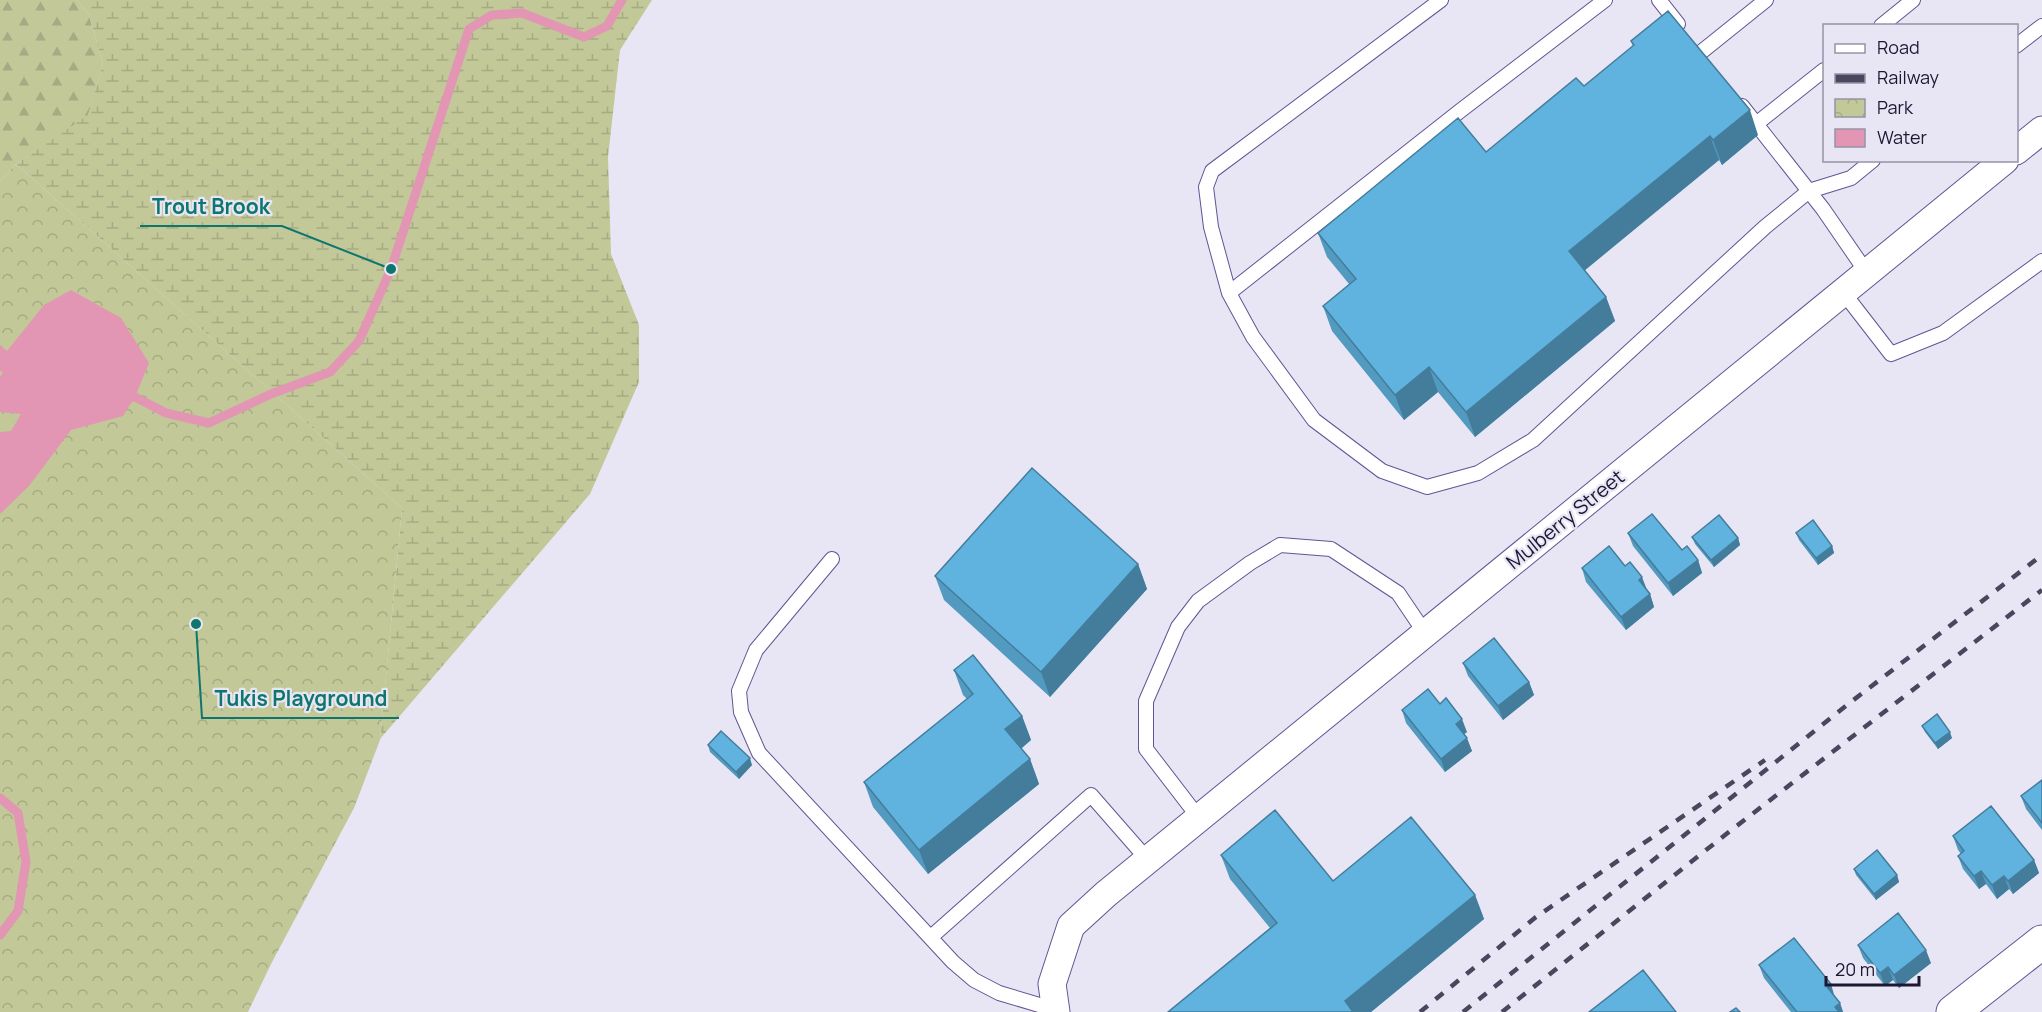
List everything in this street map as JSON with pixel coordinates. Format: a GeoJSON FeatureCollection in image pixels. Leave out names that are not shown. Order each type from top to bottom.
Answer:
{"type":"FeatureCollection","features":[{"type":"Feature","properties":{"kind":"main road"},"geometry":{"type":"LineString","coordinates":[[1953,1012],[2042,942]]}},
{"type":"Feature","properties":{"kind":"street"},"geometry":{"type":"LineString","coordinates":[[2018,149],[2042,130]]}},
{"type":"Feature","properties":{"kind":"street","name":"Mulberry Street"},"geometry":{"type":"LineString","coordinates":[[1056,1011],[1052,984],[1071,926],[1125,878],[2003,162]]}},
{"type":"Feature","properties":{"kind":"lane"},"geometry":{"type":"LineString","coordinates":[[1441,0],[1212,171],[1206,187],[1211,227],[1229,293],[1252,336],[1314,420],[1382,471],[1427,487],[1478,473],[1533,440],[1756,234],[1809,191],[1851,178],[1871,162]]}},
{"type":"Feature","properties":{"kind":"lane"},"geometry":{"type":"LineString","coordinates":[[1229,293],[1450,118],[1605,0]]}},
{"type":"Feature","properties":{"kind":"lane"},"geometry":{"type":"LineString","coordinates":[[1659,0],[1697,49],[1766,0]]}},
{"type":"Feature","properties":{"kind":"lane"},"geometry":{"type":"LineString","coordinates":[[1883,24],[1913,0]]}},
{"type":"Feature","properties":{"kind":"lane"},"geometry":{"type":"LineString","coordinates":[[2018,44],[2042,26]]}},
{"type":"Feature","properties":{"kind":"lane"},"geometry":{"type":"LineString","coordinates":[[1756,124],[1823,71]]}},
{"type":"Feature","properties":{"kind":"lane"},"geometry":{"type":"LineString","coordinates":[[1735,98],[1809,191],[1867,273]]}},
{"type":"Feature","properties":{"kind":"lane"},"geometry":{"type":"LineString","coordinates":[[1843,292],[1891,354],[1942,333],[2042,261]]}},
{"type":"Feature","properties":{"kind":"lane"},"geometry":{"type":"LineString","coordinates":[[1199,818],[1146,749],[1146,701],[1178,627],[1198,601],[1250,563],[1280,546],[1330,549],[1398,593],[1425,633]]}},
{"type":"Feature","properties":{"kind":"lane"},"geometry":{"type":"LineString","coordinates":[[832,559],[756,650],[739,691],[741,712],[759,753],[953,962],[974,980],[999,993],[1056,1011]]}},
{"type":"Feature","properties":{"kind":"lane"},"geometry":{"type":"LineString","coordinates":[[931,938],[1091,795],[1147,860]]}},
{"type":"Feature","properties":{"kind":"green space"},"geometry":{"type":"Polygon","coordinates":[[[0,0],[77,0],[89,15],[103,64],[88,116],[16,164],[0,181],[0,0]]]}},
{"type":"Feature","properties":{"kind":"green space"},"geometry":{"type":"Polygon","coordinates":[[[77,0],[652,0],[620,50],[608,157],[611,254],[639,325],[639,382],[590,494],[380,739],[402,508],[16,164],[88,115],[103,64],[89,15],[77,0]]]}},
{"type":"Feature","properties":{"kind":"green space"},"geometry":{"type":"Polygon","coordinates":[[[16,164],[402,508],[380,740],[354,808],[248,1012],[0,1012],[0,181],[16,164]]]}},
{"type":"Feature","properties":{"kind":"water"},"geometry":{"type":"Polygon","coordinates":[[[71,290],[121,318],[149,363],[135,397],[123,416],[71,430],[29,486],[0,514],[0,432],[11,431],[21,414],[0,412],[0,377],[3,372],[0,371],[0,345],[7,351],[44,305],[71,290]]]}},
{"type":"Feature","properties":{"kind":"building"},"geometry":{"type":"Polygon","coordinates":[[[1668,11],[1750,110],[1713,140],[1710,136],[1569,251],[1606,297],[1466,412],[1429,367],[1395,395],[1323,306],[1356,279],[1318,233],[1458,118],[1486,152],[1576,78],[1584,86],[1634,45],[1631,41],[1668,11]]]}},
{"type":"Feature","properties":{"kind":"building"},"geometry":{"type":"Polygon","coordinates":[[[1032,468],[1138,564],[1041,672],[935,576],[1032,468]]]}},
{"type":"Feature","properties":{"kind":"building"},"geometry":{"type":"Polygon","coordinates":[[[1652,514],[1682,550],[1687,546],[1698,560],[1668,583],[1628,533],[1652,514]]]}},
{"type":"Feature","properties":{"kind":"building"},"geometry":{"type":"Polygon","coordinates":[[[1719,515],[1738,538],[1711,560],[1692,537],[1719,515]]]}},
{"type":"Feature","properties":{"kind":"building"},"geometry":{"type":"Polygon","coordinates":[[[1813,520],[1832,546],[1816,558],[1796,533],[1813,520]]]}},
{"type":"Feature","properties":{"kind":"building"},"geometry":{"type":"Polygon","coordinates":[[[1609,546],[1625,566],[1630,562],[1642,577],[1639,580],[1650,594],[1621,617],[1582,568],[1609,546]]]}},
{"type":"Feature","properties":{"kind":"building"},"geometry":{"type":"Polygon","coordinates":[[[1494,638],[1529,682],[1498,706],[1463,663],[1494,638]]]}},
{"type":"Feature","properties":{"kind":"building"},"geometry":{"type":"Polygon","coordinates":[[[973,655],[1022,716],[1005,729],[1030,759],[919,850],[864,782],[973,694],[954,670],[973,655]]]}},
{"type":"Feature","properties":{"kind":"building"},"geometry":{"type":"Polygon","coordinates":[[[1428,689],[1440,704],[1446,698],[1462,719],[1456,724],[1467,738],[1441,759],[1402,710],[1428,689]]]}},
{"type":"Feature","properties":{"kind":"building"},"geometry":{"type":"Polygon","coordinates":[[[1937,714],[1950,732],[1935,743],[1922,726],[1937,714]]]}},
{"type":"Feature","properties":{"kind":"building"},"geometry":{"type":"Polygon","coordinates":[[[721,731],[750,758],[736,772],[708,745],[721,731]]]}},
{"type":"Feature","properties":{"kind":"building"},"geometry":{"type":"Polygon","coordinates":[[[2042,780],[2042,823],[2021,796],[2042,780]]]}},
{"type":"Feature","properties":{"kind":"building"},"geometry":{"type":"Polygon","coordinates":[[[1991,806],[2034,860],[2008,881],[2004,876],[1992,885],[1981,871],[1974,876],[1958,856],[1964,851],[1953,836],[1991,806]]]}},
{"type":"Feature","properties":{"kind":"building"},"geometry":{"type":"Polygon","coordinates":[[[1275,810],[1333,881],[1411,817],[1475,895],[1345,1001],[1353,1012],[1168,1012],[1277,923],[1221,855],[1275,810]]]}},
{"type":"Feature","properties":{"kind":"building"},"geometry":{"type":"Polygon","coordinates":[[[1877,850],[1897,875],[1874,894],[1854,869],[1877,850]]]}},
{"type":"Feature","properties":{"kind":"building"},"geometry":{"type":"Polygon","coordinates":[[[1898,913],[1926,950],[1894,975],[1888,967],[1880,973],[1858,945],[1898,913]]]}},
{"type":"Feature","properties":{"kind":"building"},"geometry":{"type":"Polygon","coordinates":[[[1794,938],[1831,984],[1827,987],[1840,1003],[1835,1007],[1839,1012],[1797,1012],[1759,965],[1794,938]]]}},
{"type":"Feature","properties":{"kind":"building"},"geometry":{"type":"Polygon","coordinates":[[[1643,970],[1676,1012],[1589,1012],[1643,970]]]}},
{"type":"Feature","properties":{"kind":"waterway"},"geometry":{"type":"LineString","coordinates":[[126,398],[135,397],[166,413],[209,423],[271,394],[330,372],[359,341],[391,269],[469,29],[492,15],[522,13],[584,37],[607,26],[622,0]]}},
{"type":"Feature","properties":{"kind":"waterway"},"geometry":{"type":"LineString","coordinates":[[0,798],[18,813],[26,862],[18,911],[0,935]]}},
{"type":"Feature","properties":{"kind":"railway"},"geometry":{"type":"LineString","coordinates":[[1463,1012],[1847,705],[2042,555]]}},
{"type":"Feature","properties":{"kind":"railway"},"geometry":{"type":"LineString","coordinates":[[1502,1012],[1725,835],[2042,590]]}},
{"type":"Feature","properties":{"kind":"railway"},"geometry":{"type":"LineString","coordinates":[[1420,1012],[1536,917],[1765,760]]}},
{"type":"Feature","properties":{"kind":"place","name":"Trout Brook"},"geometry":{"type":"Point","coordinates":[391,269]}},
{"type":"Feature","properties":{"kind":"place","name":"Tukis Playground"},"geometry":{"type":"Point","coordinates":[196,624]}}]}
